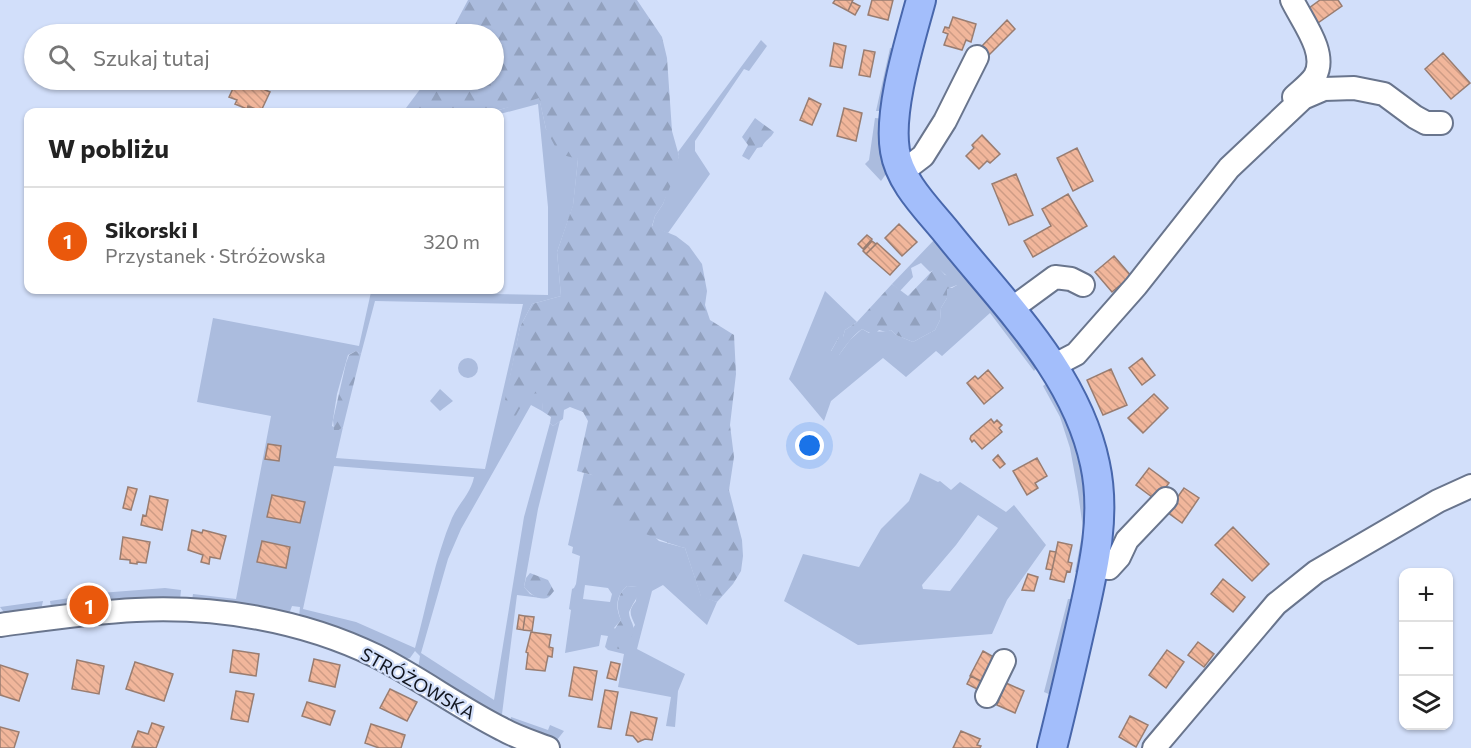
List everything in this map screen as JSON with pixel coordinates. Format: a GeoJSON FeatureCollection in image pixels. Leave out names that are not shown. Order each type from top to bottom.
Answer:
{"type":"FeatureCollection","features":[{"type":"Feature","properties":{"kind":"main road"},"geometry":{"type":"LineString","coordinates":[[921,0],[894,117],[895,151],[902,172],[916,195],[1053,366],[1081,415],[1096,466],[1100,505],[1097,548],[1052,748]]}},
{"type":"Feature","properties":{"kind":"street"},"geometry":{"type":"LineString","coordinates":[[1283,117],[1291,100],[1314,77],[1319,60],[1316,47],[1292,0]]}},
{"type":"Feature","properties":{"kind":"street"},"geometry":{"type":"LineString","coordinates":[[902,172],[923,156],[945,121],[977,57]]}},
{"type":"Feature","properties":{"kind":"street"},"geometry":{"type":"LineString","coordinates":[[1053,366],[1076,354],[1136,286],[1229,168],[1303,98],[1324,89],[1354,88],[1384,94],[1426,123],[1441,123]]}},
{"type":"Feature","properties":{"kind":"street"},"geometry":{"type":"LineString","coordinates":[[1010,310],[1055,277],[1071,279],[1083,285]]}},
{"type":"Feature","properties":{"kind":"street"},"geometry":{"type":"LineString","coordinates":[[1154,748],[1276,603],[1316,572],[1438,501],[1471,486]]}},
{"type":"Feature","properties":{"kind":"street"},"geometry":{"type":"LineString","coordinates":[[1094,567],[1109,568],[1119,557],[1127,540],[1166,498]]}},
{"type":"Feature","properties":{"kind":"street","name":"STRÓŻOWSKA"},"geometry":{"type":"LineString","coordinates":[[0,625],[144,610],[192,610],[262,619],[319,634],[372,654],[434,687],[504,730],[548,748]]}},
{"type":"Feature","properties":{"kind":"street"},"geometry":{"type":"LineString","coordinates":[[987,696],[1004,661]]}},
{"type":"Feature","properties":{"kind":"green space"},"geometry":{"type":"Polygon","coordinates":[[[468,0],[637,0],[662,37],[667,58],[672,131],[679,156],[675,175],[652,226],[676,236],[689,246],[702,264],[707,291],[705,305],[710,320],[734,335],[736,374],[730,425],[734,457],[729,490],[742,540],[743,556],[741,571],[717,602],[701,597],[685,548],[624,523],[596,498],[592,475],[577,471],[588,421],[583,412],[570,407],[564,410],[563,419],[553,426],[550,423],[551,417],[542,411],[543,393],[528,394],[514,419],[505,413],[508,402],[505,400],[520,327],[532,304],[561,296],[557,252],[573,205],[578,159],[559,154],[546,129],[539,98],[504,109],[406,108],[420,90],[504,90],[504,24],[455,24],[468,0]]]}},
{"type":"Feature","properties":{"kind":"green space"},"geometry":{"type":"Polygon","coordinates":[[[761,40],[767,46],[749,71],[744,69],[695,141],[695,151],[710,174],[668,233],[652,227],[655,216],[663,204],[679,156],[678,152],[761,40]]]}},
{"type":"Feature","properties":{"kind":"green space"},"geometry":{"type":"Polygon","coordinates":[[[890,48],[895,48],[886,111],[876,111],[890,48]]]}},
{"type":"Feature","properties":{"kind":"green space"},"geometry":{"type":"Polygon","coordinates":[[[539,97],[546,129],[578,159],[573,206],[557,252],[561,296],[532,304],[520,327],[509,383],[528,393],[544,393],[542,411],[531,405],[461,529],[448,559],[421,653],[494,700],[524,517],[550,423],[553,426],[560,421],[538,509],[524,587],[530,594],[541,598],[517,595],[502,714],[499,715],[418,669],[420,656],[415,651],[410,658],[404,659],[299,617],[300,607],[292,606],[289,614],[192,600],[193,594],[236,599],[271,416],[197,402],[213,318],[359,346],[371,294],[548,295],[548,207],[538,104],[504,113],[504,108],[539,97]],[[375,301],[361,354],[356,351],[348,355],[337,394],[332,426],[339,430],[343,427],[336,458],[485,469],[523,304],[375,301]],[[334,466],[303,609],[356,622],[415,648],[446,533],[474,477],[334,466]]]}},
{"type":"Feature","properties":{"kind":"green space"},"geometry":{"type":"Polygon","coordinates":[[[755,118],[774,132],[762,147],[757,148],[749,160],[742,156],[748,145],[742,137],[755,118]]]}},
{"type":"Feature","properties":{"kind":"green space"},"geometry":{"type":"Polygon","coordinates":[[[875,118],[885,119],[892,180],[886,174],[881,181],[865,164],[869,160],[875,118]]]}},
{"type":"Feature","properties":{"kind":"green space"},"geometry":{"type":"Polygon","coordinates":[[[896,186],[1038,366],[1034,371],[990,313],[942,356],[936,351],[906,377],[883,358],[831,401],[824,421],[789,379],[825,291],[857,322],[845,330],[843,337],[839,337],[831,351],[839,355],[862,329],[869,333],[891,330],[896,335],[913,342],[935,330],[940,320],[941,308],[947,298],[947,288],[957,285],[938,268],[930,272],[921,263],[911,268],[913,277],[900,291],[892,284],[935,239],[896,186]]]}},
{"type":"Feature","properties":{"kind":"green space"},"geometry":{"type":"Polygon","coordinates":[[[936,267],[945,275],[955,276],[958,281],[957,285],[947,289],[947,298],[941,308],[940,320],[935,330],[913,342],[896,335],[891,330],[886,332],[879,330],[874,335],[862,329],[837,358],[832,359],[829,355],[839,337],[843,337],[845,330],[857,322],[892,284],[908,296],[936,267]]]}},
{"type":"Feature","properties":{"kind":"green space"},"geometry":{"type":"Polygon","coordinates":[[[356,351],[361,354],[343,427],[334,430],[333,420],[346,363],[349,355],[356,351]]]}},
{"type":"Feature","properties":{"kind":"green space"},"geometry":{"type":"Polygon","coordinates":[[[464,358],[472,358],[478,364],[478,372],[472,378],[464,378],[458,372],[458,364],[464,358]]]}},
{"type":"Feature","properties":{"kind":"green space"},"geometry":{"type":"Polygon","coordinates":[[[1047,383],[1057,389],[1089,483],[1082,572],[1075,572],[1083,529],[1070,448],[1060,417],[1043,386],[1047,383]]]}},
{"type":"Feature","properties":{"kind":"green space"},"geometry":{"type":"Polygon","coordinates":[[[440,389],[453,401],[440,411],[430,401],[440,389]]]}},
{"type":"Feature","properties":{"kind":"green space"},"geometry":{"type":"Polygon","coordinates":[[[584,473],[592,475],[659,541],[685,548],[701,596],[717,602],[707,625],[663,585],[652,591],[637,649],[685,674],[678,691],[675,727],[666,726],[671,697],[618,687],[624,654],[605,647],[608,636],[601,635],[599,646],[565,653],[572,589],[576,584],[580,556],[572,553],[573,547],[568,545],[584,473]],[[585,585],[583,599],[610,602],[612,594],[608,588],[585,585]],[[627,586],[617,606],[621,620],[614,628],[627,637],[635,625],[631,613],[636,601],[637,587],[627,586]]]}},
{"type":"Feature","properties":{"kind":"green space"},"geometry":{"type":"Polygon","coordinates":[[[920,473],[940,481],[951,490],[960,482],[1006,512],[1014,505],[1046,545],[1007,600],[992,634],[858,645],[784,601],[803,554],[859,567],[881,529],[909,501],[920,473]],[[978,515],[922,585],[923,589],[950,591],[998,528],[978,515]]]}},
{"type":"Feature","properties":{"kind":"green space"},"geometry":{"type":"Polygon","coordinates":[[[530,573],[548,580],[554,591],[549,597],[539,598],[524,587],[530,573]]]}},
{"type":"Feature","properties":{"kind":"green space"},"geometry":{"type":"Polygon","coordinates":[[[627,586],[641,590],[629,613],[633,633],[631,637],[627,637],[627,644],[624,648],[618,649],[613,642],[612,635],[621,620],[618,611],[619,598],[627,586]]]}},
{"type":"Feature","properties":{"kind":"green space"},"geometry":{"type":"Polygon","coordinates":[[[165,588],[181,590],[180,600],[101,603],[100,593],[165,588]]]}},
{"type":"Feature","properties":{"kind":"green space"},"geometry":{"type":"Polygon","coordinates":[[[89,595],[87,605],[51,607],[50,601],[89,595]]]}},
{"type":"Feature","properties":{"kind":"green space"},"geometry":{"type":"Polygon","coordinates":[[[1068,599],[1072,599],[1074,605],[1051,695],[1044,692],[1068,599]]]}},
{"type":"Feature","properties":{"kind":"green space"},"geometry":{"type":"Polygon","coordinates":[[[43,601],[41,610],[6,615],[0,607],[43,601]]]}},
{"type":"Feature","properties":{"kind":"green space"},"geometry":{"type":"Polygon","coordinates":[[[511,717],[548,730],[550,725],[564,731],[557,740],[510,722],[511,717]]]}},
{"type":"Feature","properties":{"kind":"building"},"geometry":{"type":"Polygon","coordinates":[[[835,0],[853,0],[848,11],[833,3],[835,0]]]}},
{"type":"Feature","properties":{"kind":"building"},"geometry":{"type":"Polygon","coordinates":[[[872,0],[893,0],[888,20],[868,15],[872,0]]]}},
{"type":"Feature","properties":{"kind":"building"},"geometry":{"type":"Polygon","coordinates":[[[1320,0],[1338,0],[1342,6],[1315,25],[1305,11],[1320,0]]]}},
{"type":"Feature","properties":{"kind":"building"},"geometry":{"type":"Polygon","coordinates":[[[852,2],[860,6],[855,15],[848,11],[852,2]]]}},
{"type":"Feature","properties":{"kind":"building"},"geometry":{"type":"Polygon","coordinates":[[[953,17],[976,24],[971,42],[966,40],[962,50],[944,45],[948,34],[943,32],[945,27],[949,28],[953,17]]]}},
{"type":"Feature","properties":{"kind":"building"},"geometry":{"type":"Polygon","coordinates":[[[1007,20],[1015,29],[989,55],[981,47],[1007,20]]]}},
{"type":"Feature","properties":{"kind":"building"},"geometry":{"type":"Polygon","coordinates":[[[834,43],[846,46],[842,68],[830,66],[834,43]]]}},
{"type":"Feature","properties":{"kind":"building"},"geometry":{"type":"Polygon","coordinates":[[[864,50],[875,52],[870,77],[859,75],[864,50]]]}},
{"type":"Feature","properties":{"kind":"building"},"geometry":{"type":"Polygon","coordinates":[[[1443,53],[1470,83],[1451,99],[1425,69],[1443,53]]]}},
{"type":"Feature","properties":{"kind":"building"},"geometry":{"type":"Polygon","coordinates":[[[232,90],[270,92],[262,108],[248,106],[245,108],[235,104],[237,100],[229,97],[232,90]]]}},
{"type":"Feature","properties":{"kind":"building"},"geometry":{"type":"Polygon","coordinates":[[[809,98],[821,104],[812,125],[800,120],[809,98]]]}},
{"type":"Feature","properties":{"kind":"building"},"geometry":{"type":"Polygon","coordinates":[[[844,108],[862,113],[856,141],[837,136],[844,108]]]}},
{"type":"Feature","properties":{"kind":"building"},"geometry":{"type":"Polygon","coordinates":[[[982,135],[1000,154],[990,163],[987,161],[979,169],[966,156],[974,148],[972,145],[982,135]]]}},
{"type":"Feature","properties":{"kind":"building"},"geometry":{"type":"Polygon","coordinates":[[[1077,148],[1093,181],[1073,191],[1057,158],[1077,148]]]}},
{"type":"Feature","properties":{"kind":"building"},"geometry":{"type":"Polygon","coordinates":[[[1016,174],[1033,215],[1009,225],[992,184],[1016,174]]]}},
{"type":"Feature","properties":{"kind":"building"},"geometry":{"type":"Polygon","coordinates":[[[1068,194],[1087,226],[1033,257],[1024,241],[1051,226],[1042,209],[1068,194]]]}},
{"type":"Feature","properties":{"kind":"building"},"geometry":{"type":"Polygon","coordinates":[[[899,224],[917,242],[902,256],[885,238],[899,224]]]}},
{"type":"Feature","properties":{"kind":"building"},"geometry":{"type":"Polygon","coordinates":[[[867,235],[872,239],[863,249],[858,244],[867,235]]]}},
{"type":"Feature","properties":{"kind":"building"},"geometry":{"type":"Polygon","coordinates":[[[872,241],[876,244],[866,254],[863,251],[872,241]]]}},
{"type":"Feature","properties":{"kind":"building"},"geometry":{"type":"Polygon","coordinates":[[[877,243],[900,264],[890,275],[866,254],[877,243]]]}},
{"type":"Feature","properties":{"kind":"building"},"geometry":{"type":"Polygon","coordinates":[[[1114,256],[1131,276],[1112,292],[1095,272],[1114,256]]]}},
{"type":"Feature","properties":{"kind":"building"},"geometry":{"type":"Polygon","coordinates":[[[1142,358],[1155,375],[1142,385],[1129,368],[1142,358]]]}},
{"type":"Feature","properties":{"kind":"building"},"geometry":{"type":"Polygon","coordinates":[[[1111,369],[1127,405],[1103,415],[1087,380],[1111,369]]]}},
{"type":"Feature","properties":{"kind":"building"},"geometry":{"type":"Polygon","coordinates":[[[988,370],[1003,388],[984,404],[967,383],[975,376],[978,379],[988,370]]]}},
{"type":"Feature","properties":{"kind":"building"},"geometry":{"type":"Polygon","coordinates":[[[1154,394],[1168,408],[1143,433],[1128,418],[1154,394]]]}},
{"type":"Feature","properties":{"kind":"building"},"geometry":{"type":"Polygon","coordinates":[[[991,419],[994,423],[997,420],[1002,425],[999,428],[1002,432],[982,449],[970,439],[991,419]]]}},
{"type":"Feature","properties":{"kind":"building"},"geometry":{"type":"Polygon","coordinates":[[[268,444],[281,446],[279,461],[265,459],[268,444]]]}},
{"type":"Feature","properties":{"kind":"building"},"geometry":{"type":"Polygon","coordinates":[[[998,455],[1005,464],[1000,468],[993,460],[998,455]]]}},
{"type":"Feature","properties":{"kind":"building"},"geometry":{"type":"Polygon","coordinates":[[[1037,458],[1047,476],[1035,483],[1038,488],[1027,495],[1013,471],[1037,458]]]}},
{"type":"Feature","properties":{"kind":"building"},"geometry":{"type":"Polygon","coordinates":[[[1149,468],[1169,483],[1156,500],[1136,485],[1149,468]]]}},
{"type":"Feature","properties":{"kind":"building"},"geometry":{"type":"Polygon","coordinates":[[[128,487],[137,489],[131,510],[123,508],[128,487]]]}},
{"type":"Feature","properties":{"kind":"building"},"geometry":{"type":"Polygon","coordinates":[[[1184,488],[1199,498],[1182,523],[1167,512],[1184,488]]]}},
{"type":"Feature","properties":{"kind":"building"},"geometry":{"type":"Polygon","coordinates":[[[272,495],[305,502],[300,523],[267,517],[272,495]]]}},
{"type":"Feature","properties":{"kind":"building"},"geometry":{"type":"Polygon","coordinates":[[[150,496],[168,500],[162,530],[141,525],[143,515],[146,516],[150,496]]]}},
{"type":"Feature","properties":{"kind":"building"},"geometry":{"type":"Polygon","coordinates":[[[1233,527],[1269,564],[1252,581],[1215,545],[1233,527]]]}},
{"type":"Feature","properties":{"kind":"building"},"geometry":{"type":"Polygon","coordinates":[[[192,530],[202,533],[203,530],[226,536],[220,559],[210,557],[209,564],[201,562],[203,555],[188,550],[192,530]]]}},
{"type":"Feature","properties":{"kind":"building"},"geometry":{"type":"Polygon","coordinates":[[[123,537],[150,542],[146,563],[130,563],[130,560],[120,559],[123,537]]]}},
{"type":"Feature","properties":{"kind":"building"},"geometry":{"type":"Polygon","coordinates":[[[262,541],[290,547],[286,568],[257,562],[262,541]]]}},
{"type":"Feature","properties":{"kind":"building"},"geometry":{"type":"Polygon","coordinates":[[[1058,542],[1072,545],[1068,562],[1072,563],[1064,582],[1050,579],[1058,542]]]}},
{"type":"Feature","properties":{"kind":"building"},"geometry":{"type":"Polygon","coordinates":[[[1050,551],[1056,552],[1052,570],[1046,569],[1050,551]]]}},
{"type":"Feature","properties":{"kind":"building"},"geometry":{"type":"Polygon","coordinates":[[[1028,574],[1038,577],[1034,591],[1022,590],[1028,574]]]}},
{"type":"Feature","properties":{"kind":"building"},"geometry":{"type":"Polygon","coordinates":[[[1223,579],[1245,597],[1233,612],[1211,594],[1223,579]]]}},
{"type":"Feature","properties":{"kind":"building"},"geometry":{"type":"Polygon","coordinates":[[[519,615],[525,616],[523,630],[517,629],[519,615]]]}},
{"type":"Feature","properties":{"kind":"building"},"geometry":{"type":"Polygon","coordinates":[[[525,616],[534,617],[532,631],[523,630],[525,616]]]}},
{"type":"Feature","properties":{"kind":"building"},"geometry":{"type":"Polygon","coordinates":[[[531,632],[551,635],[549,647],[553,648],[552,657],[548,656],[545,671],[526,669],[528,653],[526,652],[531,632]]]}},
{"type":"Feature","properties":{"kind":"building"},"geometry":{"type":"Polygon","coordinates":[[[1198,642],[1214,654],[1204,667],[1188,655],[1198,642]]]}},
{"type":"Feature","properties":{"kind":"building"},"geometry":{"type":"Polygon","coordinates":[[[233,650],[259,654],[256,676],[230,672],[233,650]]]}},
{"type":"Feature","properties":{"kind":"building"},"geometry":{"type":"Polygon","coordinates":[[[1167,650],[1184,662],[1166,688],[1149,675],[1167,650]]]}},
{"type":"Feature","properties":{"kind":"building"},"geometry":{"type":"Polygon","coordinates":[[[983,651],[999,660],[987,684],[970,676],[983,651]]]}},
{"type":"Feature","properties":{"kind":"building"},"geometry":{"type":"Polygon","coordinates":[[[314,659],[340,665],[335,687],[309,681],[314,659]]]}},
{"type":"Feature","properties":{"kind":"building"},"geometry":{"type":"Polygon","coordinates":[[[77,660],[104,666],[99,694],[72,689],[77,660]]]}},
{"type":"Feature","properties":{"kind":"building"},"geometry":{"type":"Polygon","coordinates":[[[135,662],[173,674],[164,701],[126,689],[135,662]]]}},
{"type":"Feature","properties":{"kind":"building"},"geometry":{"type":"Polygon","coordinates":[[[611,662],[620,664],[616,680],[607,678],[611,662]]]}},
{"type":"Feature","properties":{"kind":"building"},"geometry":{"type":"Polygon","coordinates":[[[0,665],[28,674],[19,701],[0,695],[0,665]]]}},
{"type":"Feature","properties":{"kind":"building"},"geometry":{"type":"Polygon","coordinates":[[[574,667],[597,671],[592,700],[569,696],[574,667]]]}},
{"type":"Feature","properties":{"kind":"building"},"geometry":{"type":"Polygon","coordinates":[[[971,676],[985,683],[981,691],[967,684],[971,676]]]}},
{"type":"Feature","properties":{"kind":"building"},"geometry":{"type":"Polygon","coordinates":[[[1006,683],[1024,691],[1015,713],[997,705],[1006,683]]]}},
{"type":"Feature","properties":{"kind":"building"},"geometry":{"type":"Polygon","coordinates":[[[390,689],[417,702],[407,721],[380,708],[390,689]]]}},
{"type":"Feature","properties":{"kind":"building"},"geometry":{"type":"Polygon","coordinates":[[[605,690],[618,692],[611,729],[598,727],[605,690]]]}},
{"type":"Feature","properties":{"kind":"building"},"geometry":{"type":"Polygon","coordinates":[[[236,691],[254,694],[248,722],[231,719],[236,691]]]}},
{"type":"Feature","properties":{"kind":"building"},"geometry":{"type":"Polygon","coordinates":[[[307,702],[335,711],[330,725],[302,716],[307,702]]]}},
{"type":"Feature","properties":{"kind":"building"},"geometry":{"type":"Polygon","coordinates":[[[631,712],[657,718],[652,740],[645,739],[638,742],[633,736],[626,735],[631,712]]]}},
{"type":"Feature","properties":{"kind":"building"},"geometry":{"type":"Polygon","coordinates":[[[1130,716],[1148,725],[1136,747],[1119,737],[1130,716]]]}},
{"type":"Feature","properties":{"kind":"building"},"geometry":{"type":"Polygon","coordinates":[[[152,723],[164,727],[156,748],[132,747],[138,731],[148,734],[152,723]]]}},
{"type":"Feature","properties":{"kind":"building"},"geometry":{"type":"Polygon","coordinates":[[[371,724],[405,735],[401,748],[379,748],[365,743],[371,724]]]}},
{"type":"Feature","properties":{"kind":"building"},"geometry":{"type":"Polygon","coordinates":[[[0,727],[19,732],[14,748],[0,748],[0,727]]]}},
{"type":"Feature","properties":{"kind":"building"},"geometry":{"type":"Polygon","coordinates":[[[961,731],[980,739],[977,745],[981,746],[980,748],[953,748],[961,731]]]}},
{"type":"Feature","properties":{"kind":"place","name":"Sikorski I"},"geometry":{"type":"Point","coordinates":[89,605]}}]}
